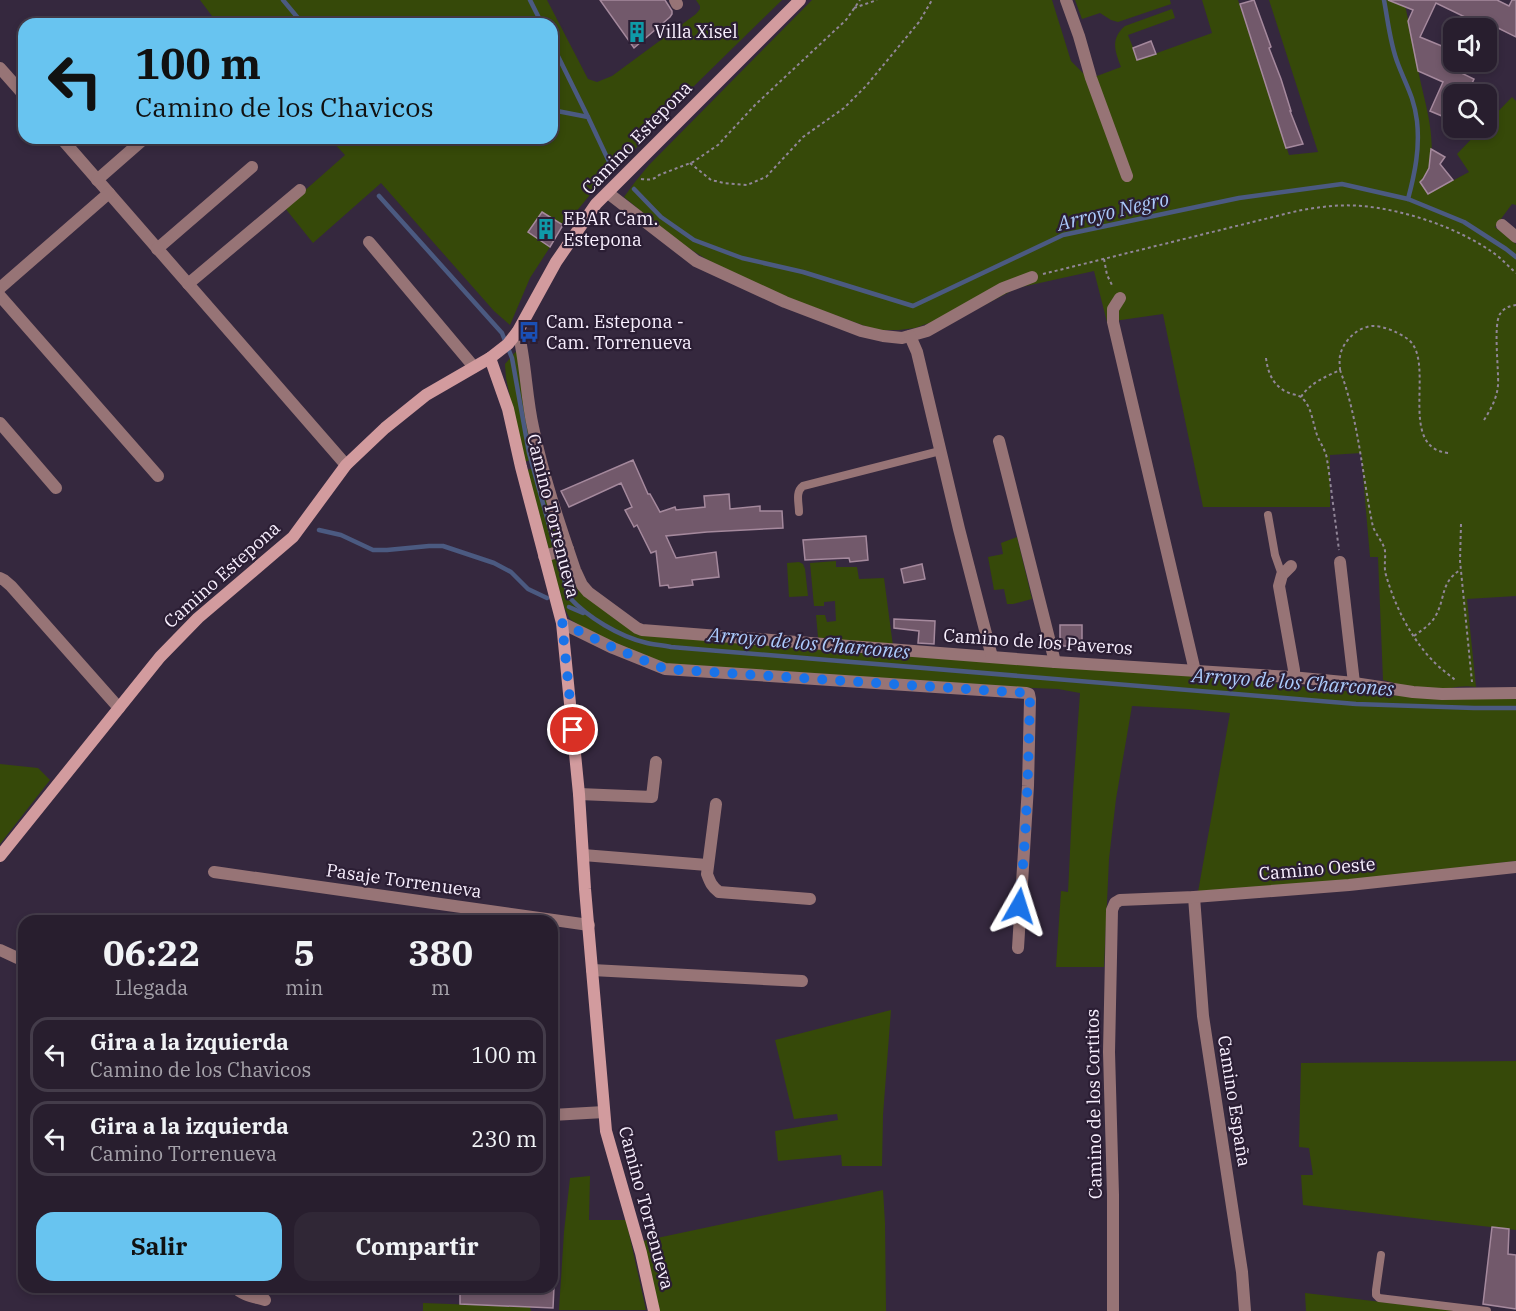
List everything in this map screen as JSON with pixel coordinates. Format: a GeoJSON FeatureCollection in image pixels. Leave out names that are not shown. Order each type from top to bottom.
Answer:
{"type":"FeatureCollection","features":[{"type":"Feature","properties":{"kind":"main road","name":"Camino Estepona"},"geometry":{"type":"LineString","coordinates":[[0,856],[113,701],[198,618],[293,537],[346,465],[385,428],[426,395],[502,350],[516,334],[556,262],[596,204],[800,0]]}},
{"type":"Feature","properties":{"kind":"main road","name":"Camino Torrenueva"},"geometry":{"type":"LineString","coordinates":[[490,358],[531,464],[556,553],[579,794],[606,1131],[641,1253],[654,1311]]}},
{"type":"Feature","properties":{"kind":"street"},"geometry":{"type":"LineString","coordinates":[[1066,0],[1091,78],[1127,176]]}},
{"type":"Feature","properties":{"kind":"street"},"geometry":{"type":"LineString","coordinates":[[0,68],[18,88]]}},
{"type":"Feature","properties":{"kind":"street"},"geometry":{"type":"LineString","coordinates":[[66,144],[346,465]]}},
{"type":"Feature","properties":{"kind":"street"},"geometry":{"type":"LineString","coordinates":[[97,180],[138,144]]}},
{"type":"Feature","properties":{"kind":"street"},"geometry":{"type":"LineString","coordinates":[[158,249],[252,167]]}},
{"type":"Feature","properties":{"kind":"street"},"geometry":{"type":"LineString","coordinates":[[188,284],[300,190]]}},
{"type":"Feature","properties":{"kind":"street"},"geometry":{"type":"LineString","coordinates":[[0,288],[109,193]]}},
{"type":"Feature","properties":{"kind":"street"},"geometry":{"type":"LineString","coordinates":[[608,193],[696,261],[785,302],[861,331],[896,338],[927,331],[1004,288],[1032,277]]}},
{"type":"Feature","properties":{"kind":"street"},"geometry":{"type":"LineString","coordinates":[[1502,225],[1516,237]]}},
{"type":"Feature","properties":{"kind":"street"},"geometry":{"type":"LineString","coordinates":[[369,242],[474,368]]}},
{"type":"Feature","properties":{"kind":"street"},"geometry":{"type":"LineString","coordinates":[[0,296],[158,476]]}},
{"type":"Feature","properties":{"kind":"street"},"geometry":{"type":"LineString","coordinates":[[1120,298],[1113,309],[1113,322],[1195,671]]}},
{"type":"Feature","properties":{"kind":"street","name":"Camino de los Paveros"},"geometry":{"type":"LineString","coordinates":[[516,334],[523,353],[531,464],[556,553],[575,570],[584,587],[616,613],[642,630],[1055,662],[1294,677],[1413,692],[1516,693]]}},
{"type":"Feature","properties":{"kind":"street"},"geometry":{"type":"LineString","coordinates":[[910,336],[917,352],[992,657]]}},
{"type":"Feature","properties":{"kind":"street"},"geometry":{"type":"LineString","coordinates":[[0,423],[56,488]]}},
{"type":"Feature","properties":{"kind":"street"},"geometry":{"type":"LineString","coordinates":[[999,441],[1055,662]]}},
{"type":"Feature","properties":{"kind":"street"},"geometry":{"type":"LineString","coordinates":[[1340,562],[1354,683]]}},
{"type":"Feature","properties":{"kind":"street"},"geometry":{"type":"LineString","coordinates":[[1287,571],[1280,586],[1294,677]]}},
{"type":"Feature","properties":{"kind":"street"},"geometry":{"type":"LineString","coordinates":[[0,578],[11,586],[113,701]]}},
{"type":"Feature","properties":{"kind":"street"},"geometry":{"type":"LineString","coordinates":[[562,623],[665,669],[1029,694],[1028,786],[1018,948]]}},
{"type":"Feature","properties":{"kind":"street"},"geometry":{"type":"LineString","coordinates":[[579,794],[652,796],[656,762]]}},
{"type":"Feature","properties":{"kind":"street"},"geometry":{"type":"LineString","coordinates":[[716,804],[707,864],[707,874],[711,884],[719,892],[810,899]]}},
{"type":"Feature","properties":{"kind":"street"},"geometry":{"type":"LineString","coordinates":[[583,855],[707,864]]}},
{"type":"Feature","properties":{"kind":"street","name":"Camino Oeste"},"geometry":{"type":"LineString","coordinates":[[1120,900],[1194,897],[1349,885],[1516,867]]}},
{"type":"Feature","properties":{"kind":"street","name":"Pasaje Torrenueva"},"geometry":{"type":"LineString","coordinates":[[214,872],[518,915]]}},
{"type":"Feature","properties":{"kind":"street","name":"Camino España"},"geometry":{"type":"LineString","coordinates":[[1194,897],[1203,1016],[1242,1272],[1245,1311]]}},
{"type":"Feature","properties":{"kind":"street","name":"Camino de los Cortitos"},"geometry":{"type":"LineString","coordinates":[[1113,1311],[1109,1052],[1111,922],[1112,910],[1120,900]]}},
{"type":"Feature","properties":{"kind":"street","name":"Pasaje Torrenueva"},"geometry":{"type":"LineString","coordinates":[[558,921],[589,925]]}},
{"type":"Feature","properties":{"kind":"street"},"geometry":{"type":"LineString","coordinates":[[0,950],[18,959]]}},
{"type":"Feature","properties":{"kind":"street"},"geometry":{"type":"LineString","coordinates":[[592,970],[802,981]]}},
{"type":"Feature","properties":{"kind":"street"},"geometry":{"type":"LineString","coordinates":[[558,1115],[604,1112]]}},
{"type":"Feature","properties":{"kind":"street"},"geometry":{"type":"LineString","coordinates":[[245,1293],[265,1300]]}},
{"type":"Feature","properties":{"kind":"lane"},"geometry":{"type":"LineString","coordinates":[[800,512],[798,494],[803,486],[940,451]]}},
{"type":"Feature","properties":{"kind":"lane"},"geometry":{"type":"LineString","coordinates":[[1268,515],[1275,555],[1287,571]]}},
{"type":"Feature","properties":{"kind":"lane"},"geometry":{"type":"LineString","coordinates":[[1382,1255],[1376,1290],[1379,1298],[1487,1311]]}},
{"type":"Feature","properties":{"kind":"path"},"geometry":{"type":"LineString","coordinates":[[628,172],[638,178],[655,179],[659,175],[690,163],[718,145],[755,105],[846,20],[860,0]]}},
{"type":"Feature","properties":{"kind":"path"},"geometry":{"type":"LineString","coordinates":[[855,8],[877,0]]}},
{"type":"Feature","properties":{"kind":"path"},"geometry":{"type":"LineString","coordinates":[[690,163],[711,180],[724,183],[747,185],[766,177],[803,136],[844,108],[866,86],[919,22],[932,0]]}},
{"type":"Feature","properties":{"kind":"path"},"geometry":{"type":"LineString","coordinates":[[1032,277],[1297,211],[1330,206],[1362,206],[1415,217],[1457,232],[1496,255],[1516,273]]}},
{"type":"Feature","properties":{"kind":"path"},"geometry":{"type":"LineString","coordinates":[[1104,259],[1109,280],[1120,298]]}},
{"type":"Feature","properties":{"kind":"path"},"geometry":{"type":"LineString","coordinates":[[1484,420],[1492,409],[1497,394],[1499,315],[1508,306],[1516,305]]}},
{"type":"Feature","properties":{"kind":"path"},"geometry":{"type":"LineString","coordinates":[[1449,453],[1433,449],[1423,434],[1419,403],[1418,360],[1416,350],[1410,341],[1389,329],[1376,326],[1367,326],[1357,331],[1347,341],[1340,355],[1340,370],[1362,453],[1373,527],[1385,549],[1384,572],[1398,607],[1414,636],[1436,664],[1469,694],[1472,686],[1461,569],[1461,524]]}},
{"type":"Feature","properties":{"kind":"path"},"geometry":{"type":"LineString","coordinates":[[1266,358],[1267,368],[1275,383],[1289,393],[1301,397],[1308,407],[1317,437],[1325,452],[1340,562]]}},
{"type":"Feature","properties":{"kind":"path"},"geometry":{"type":"LineString","coordinates":[[1301,397],[1315,383],[1340,370]]}},
{"type":"Feature","properties":{"kind":"path"},"geometry":{"type":"LineString","coordinates":[[1414,636],[1435,618],[1446,585],[1451,576],[1461,569]]}},
{"type":"Feature","properties":{"kind":"green space"},"geometry":{"type":"Polygon","coordinates":[[[200,0],[547,0],[556,18],[214,18],[200,0]]]}},
{"type":"Feature","properties":{"kind":"green space"},"geometry":{"type":"Polygon","coordinates":[[[696,0],[782,0],[691,89],[623,162],[612,168],[566,224],[563,225],[542,212],[528,232],[550,247],[530,278],[510,325],[494,311],[381,183],[313,243],[285,208],[345,155],[335,144],[558,144],[558,21],[588,79],[597,82],[612,76],[696,14],[700,6],[696,0]]]}},
{"type":"Feature","properties":{"kind":"green space"},"geometry":{"type":"Polygon","coordinates":[[[812,0],[1052,0],[1071,61],[1086,76],[1097,76],[1121,67],[1115,45],[1117,36],[1125,26],[1172,9],[1175,18],[1128,35],[1138,60],[1212,33],[1202,0],[1238,0],[1289,155],[1318,152],[1269,0],[1404,0],[1432,143],[1427,171],[1420,182],[1428,194],[1469,172],[1457,154],[1472,138],[1497,138],[1497,113],[1512,97],[1516,101],[1516,205],[1512,204],[1495,227],[1516,244],[1516,596],[1467,599],[1476,687],[1426,690],[1383,680],[1378,557],[1370,557],[1361,453],[1330,455],[1330,507],[1203,507],[1163,314],[1107,322],[1094,271],[1017,288],[933,332],[929,323],[915,328],[876,330],[771,292],[706,259],[676,240],[624,197],[649,165],[812,0]]]}},
{"type":"Feature","properties":{"kind":"green space"},"geometry":{"type":"Polygon","coordinates":[[[1075,0],[1170,0],[1171,4],[1118,22],[1100,13],[1082,19],[1075,0]]]}},
{"type":"Feature","properties":{"kind":"green space"},"geometry":{"type":"Polygon","coordinates":[[[518,349],[528,431],[535,459],[524,462],[505,364],[518,349]]]}},
{"type":"Feature","properties":{"kind":"green space"},"geometry":{"type":"Polygon","coordinates":[[[537,467],[560,547],[549,550],[527,470],[537,467]]]}},
{"type":"Feature","properties":{"kind":"green space"},"geometry":{"type":"Polygon","coordinates":[[[1017,537],[1032,599],[1007,604],[1004,589],[994,590],[988,557],[1003,554],[1001,543],[1017,537]]]}},
{"type":"Feature","properties":{"kind":"green space"},"geometry":{"type":"Polygon","coordinates":[[[566,553],[577,586],[636,631],[1231,679],[1384,695],[1469,699],[1516,698],[1516,861],[1330,883],[1198,892],[1230,713],[1132,706],[1116,799],[1109,859],[1104,967],[1056,967],[1061,891],[1068,892],[1080,693],[1058,689],[945,684],[668,664],[644,656],[583,628],[570,619],[564,607],[550,558],[566,553]]]}},
{"type":"Feature","properties":{"kind":"green space"},"geometry":{"type":"Polygon","coordinates":[[[836,561],[836,567],[857,567],[859,579],[884,578],[893,646],[818,637],[816,615],[825,615],[827,622],[836,621],[835,601],[824,602],[824,606],[814,606],[810,563],[836,561]]]}},
{"type":"Feature","properties":{"kind":"green space"},"geometry":{"type":"Polygon","coordinates":[[[799,562],[805,569],[808,596],[789,597],[787,563],[799,562]]]}},
{"type":"Feature","properties":{"kind":"green space"},"geometry":{"type":"Polygon","coordinates":[[[0,764],[38,768],[50,780],[0,844],[0,764]]]}},
{"type":"Feature","properties":{"kind":"green space"},"geometry":{"type":"Polygon","coordinates":[[[891,1010],[883,1115],[882,1166],[842,1166],[841,1155],[778,1161],[775,1131],[838,1120],[837,1114],[794,1119],[775,1040],[891,1010]]]}},
{"type":"Feature","properties":{"kind":"green space"},"geometry":{"type":"Polygon","coordinates":[[[1516,1061],[1516,1230],[1303,1205],[1301,1175],[1313,1175],[1309,1148],[1299,1147],[1301,1063],[1516,1061]]]}},
{"type":"Feature","properties":{"kind":"green space"},"geometry":{"type":"Polygon","coordinates":[[[590,1176],[589,1220],[626,1220],[646,1310],[559,1310],[570,1178],[590,1176]]]}},
{"type":"Feature","properties":{"kind":"green space"},"geometry":{"type":"Polygon","coordinates":[[[883,1190],[886,1311],[659,1311],[643,1241],[883,1190]]]}},
{"type":"Feature","properties":{"kind":"green space"},"geometry":{"type":"Polygon","coordinates":[[[1305,1293],[1458,1311],[1306,1311],[1305,1293]]]}},
{"type":"Feature","properties":{"kind":"green space"},"geometry":{"type":"Polygon","coordinates":[[[423,1303],[530,1307],[531,1311],[423,1311],[423,1303]]]}},
{"type":"Feature","properties":{"kind":"building","name":"Villa Xisel"},"geometry":{"type":"Polygon","coordinates":[[[600,0],[665,0],[672,14],[634,48],[600,0]]]}},
{"type":"Feature","properties":{"kind":"building"},"geometry":{"type":"Polygon","coordinates":[[[1254,0],[1303,144],[1286,148],[1240,4],[1254,0]]]}},
{"type":"Feature","properties":{"kind":"building"},"geometry":{"type":"Polygon","coordinates":[[[1388,0],[1497,0],[1509,6],[1512,0],[1516,0],[1516,37],[1497,28],[1497,18],[1467,18],[1436,3],[1420,37],[1443,46],[1443,72],[1459,72],[1474,79],[1472,84],[1443,84],[1443,116],[1430,111],[1443,82],[1418,71],[1408,21],[1413,10],[1388,0]]]}},
{"type":"Feature","properties":{"kind":"building"},"geometry":{"type":"Polygon","coordinates":[[[1151,41],[1156,54],[1137,60],[1133,48],[1151,41]]]}},
{"type":"Feature","properties":{"kind":"building"},"geometry":{"type":"Polygon","coordinates":[[[1431,149],[1445,157],[1440,164],[1453,180],[1428,194],[1420,182],[1429,168],[1431,149]]]}},
{"type":"Feature","properties":{"kind":"building","name":"EBAR Cam. Estepona"},"geometry":{"type":"Polygon","coordinates":[[[542,212],[563,225],[550,247],[528,232],[542,212]]]}},
{"type":"Feature","properties":{"kind":"building"},"geometry":{"type":"Polygon","coordinates":[[[633,460],[648,494],[660,512],[675,507],[676,510],[705,507],[704,496],[729,494],[730,509],[760,506],[760,511],[782,511],[783,528],[666,536],[676,558],[716,552],[719,577],[692,580],[693,585],[669,588],[668,585],[660,586],[656,551],[651,553],[637,525],[634,527],[625,510],[632,507],[621,483],[569,507],[561,491],[633,460]]]}},
{"type":"Feature","properties":{"kind":"building"},"geometry":{"type":"Polygon","coordinates":[[[866,536],[868,560],[850,562],[849,558],[805,560],[803,540],[866,536]]]}},
{"type":"Feature","properties":{"kind":"building"},"geometry":{"type":"Polygon","coordinates":[[[922,564],[925,579],[904,583],[901,569],[922,564]]]}},
{"type":"Feature","properties":{"kind":"building"},"geometry":{"type":"Polygon","coordinates":[[[894,619],[935,621],[934,644],[918,643],[919,631],[894,628],[894,619]]]}},
{"type":"Feature","properties":{"kind":"building"},"geometry":{"type":"Polygon","coordinates":[[[1060,625],[1082,625],[1082,646],[1060,646],[1060,625]]]}},
{"type":"Feature","properties":{"kind":"building"},"geometry":{"type":"Polygon","coordinates":[[[1492,1227],[1509,1229],[1508,1254],[1516,1255],[1516,1309],[1483,1304],[1492,1227]]]}},
{"type":"Feature","properties":{"kind":"building"},"geometry":{"type":"Polygon","coordinates":[[[460,1293],[554,1293],[553,1308],[460,1304],[460,1293]]]}},
{"type":"Feature","properties":{"kind":"waterway"},"geometry":{"type":"LineString","coordinates":[[283,0],[298,18]]}},
{"type":"Feature","properties":{"kind":"waterway","name":"Arroyo Negro"},"geometry":{"type":"LineString","coordinates":[[530,0],[539,18]]}},
{"type":"Feature","properties":{"kind":"waterway"},"geometry":{"type":"LineString","coordinates":[[1384,0],[1393,49],[1412,98],[1417,121],[1416,160],[1408,199]]}},
{"type":"Feature","properties":{"kind":"waterway","name":"Arroyo Negro"},"geometry":{"type":"LineString","coordinates":[[558,56],[588,117]]}},
{"type":"Feature","properties":{"kind":"waterway"},"geometry":{"type":"LineString","coordinates":[[558,111],[588,117],[612,168]]}},
{"type":"Feature","properties":{"kind":"waterway","name":"Arroyo Negro"},"geometry":{"type":"LineString","coordinates":[[634,189],[661,217],[694,240],[742,258],[803,272],[913,306],[1063,235],[1239,198],[1342,184],[1408,199],[1464,222],[1516,257]]}},
{"type":"Feature","properties":{"kind":"waterway","name":"Arroyo de los Charcones"},"geometry":{"type":"LineString","coordinates":[[379,196],[502,333],[512,358],[529,453],[569,597],[594,619],[626,636],[647,643],[671,647],[1356,704],[1516,708]]}},
{"type":"Feature","properties":{"kind":"waterway"},"geometry":{"type":"LineString","coordinates":[[319,530],[341,535],[373,550],[443,546],[494,563],[511,572],[528,589],[547,598]]}},
{"type":"Feature","properties":{"kind":"waterway","name":"Arroyo de los Charcones"},"geometry":{"type":"LineString","coordinates":[[569,607],[583,613]]}},
{"type":"Feature","properties":{"kind":"place","name":"Villa Xisel"},"geometry":{"type":"Point","coordinates":[637,32]}},
{"type":"Feature","properties":{"kind":"place","name":"EBAR Cam. Estepona"},"geometry":{"type":"Point","coordinates":[546,229]}},
{"type":"Feature","properties":{"kind":"place","name":"Cam. Estepona - Cam. Torrenueva"},"geometry":{"type":"Point","coordinates":[529,332]}},
{"type":"Feature","properties":{"kind":"route"},"geometry":{"type":"LineString","coordinates":[[573,730],[562,623],[665,669],[1029,694],[1028,786],[1019,906]]}}]}
